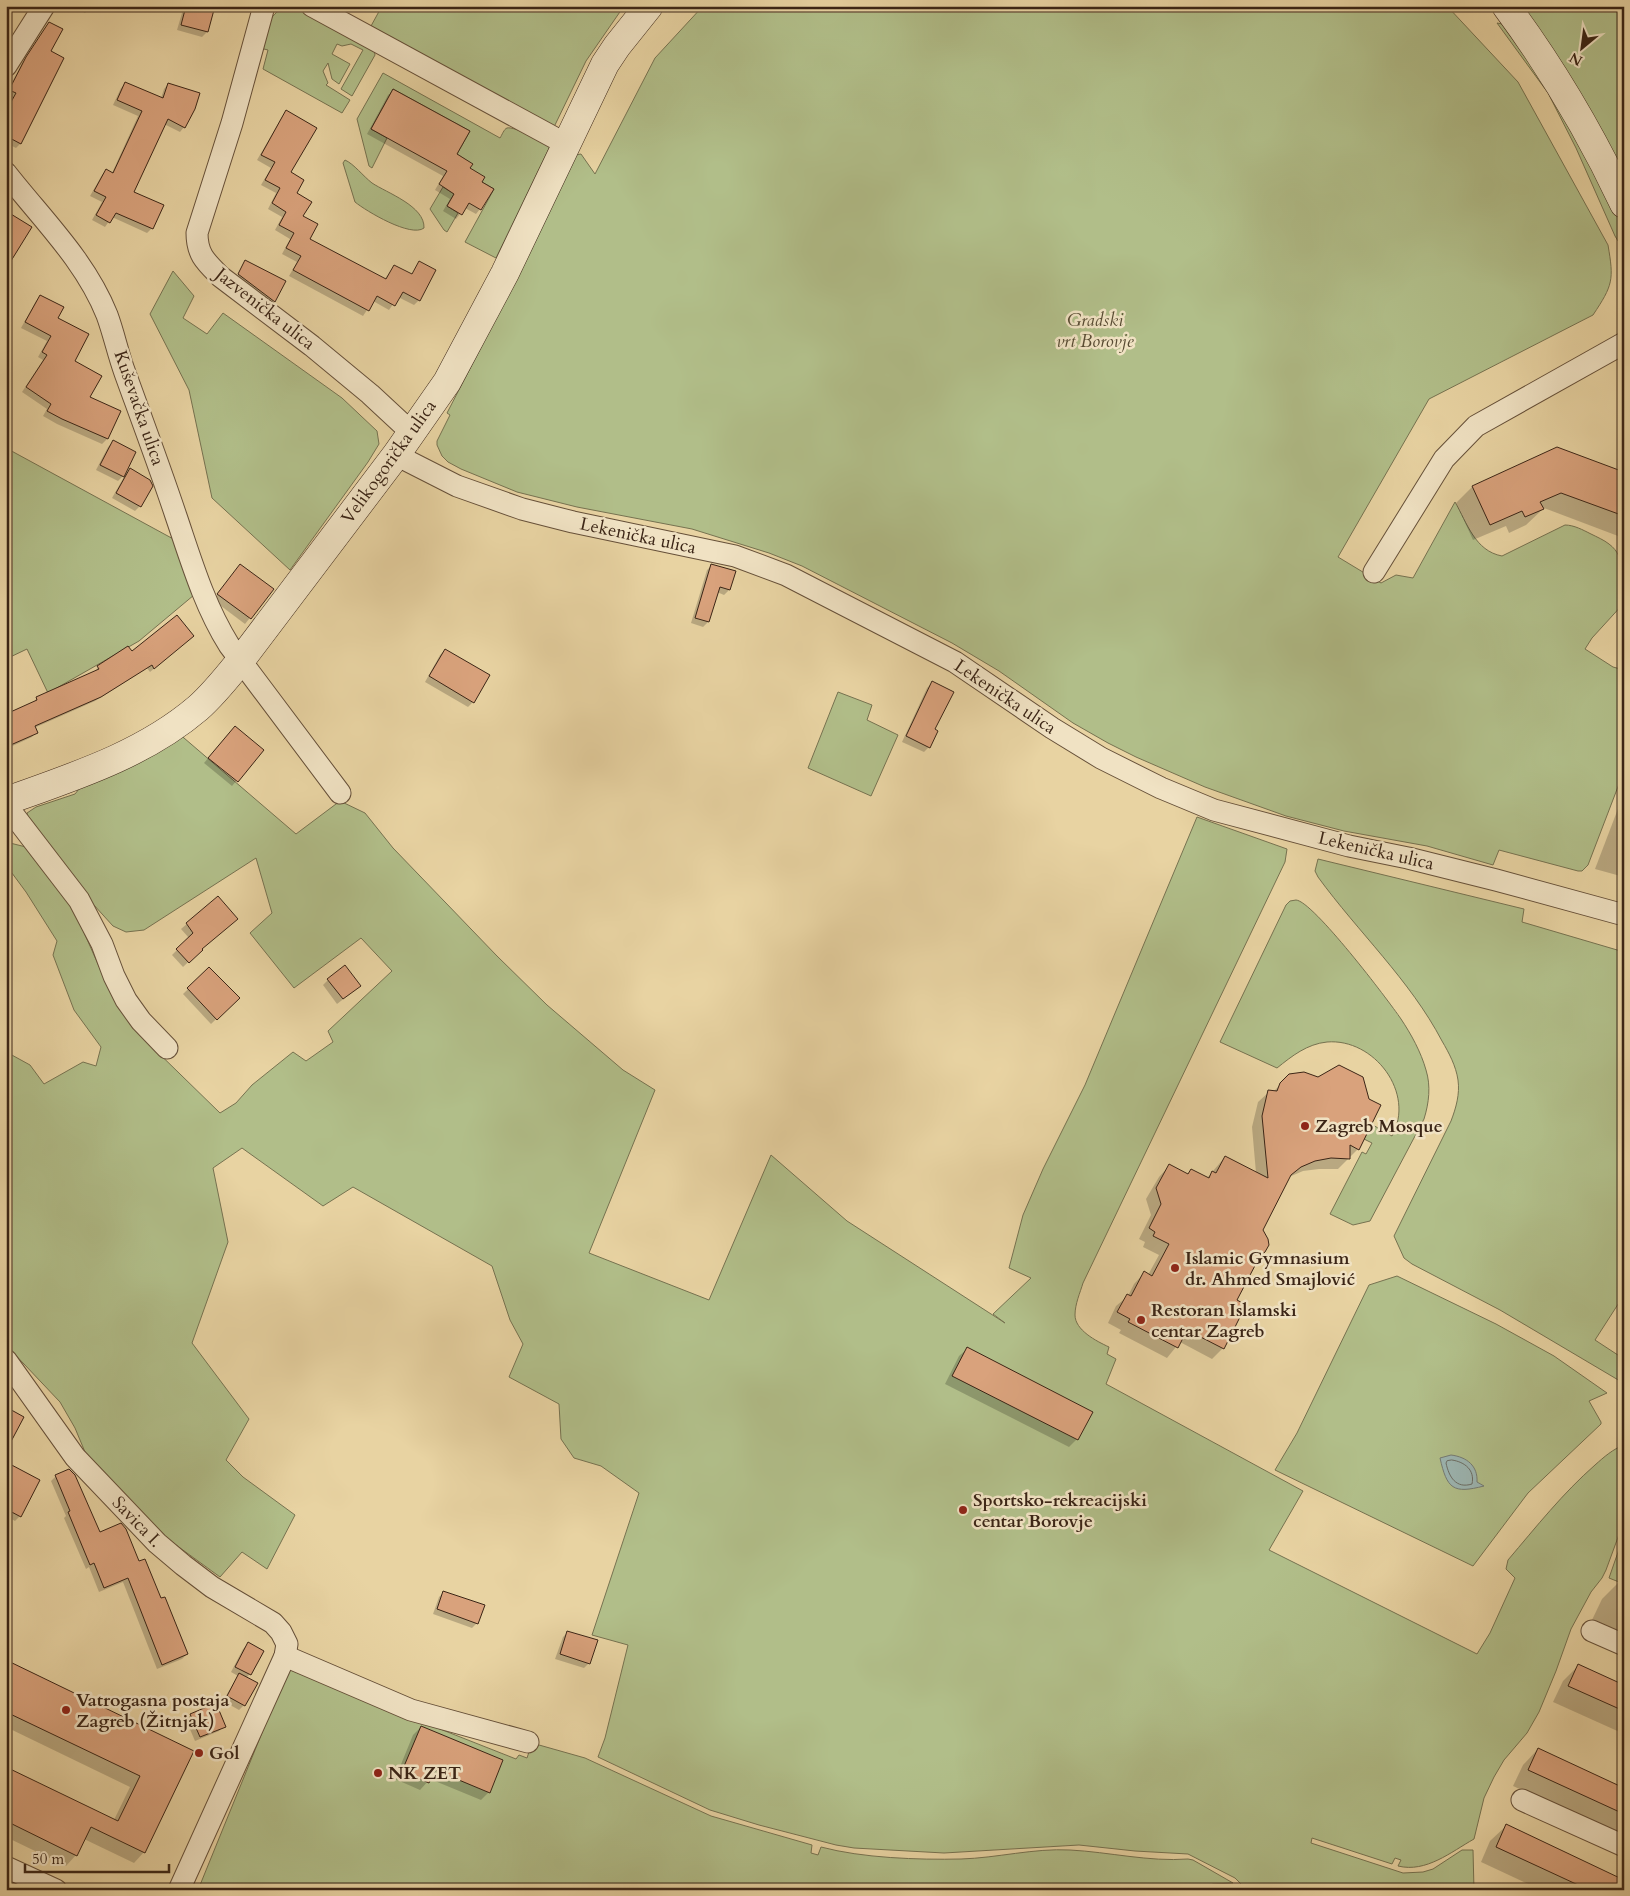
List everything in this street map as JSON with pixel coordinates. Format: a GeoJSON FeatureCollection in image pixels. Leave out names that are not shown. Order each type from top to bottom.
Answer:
{"type":"FeatureCollection","features":[{"type":"Feature","properties":{"kind":"street"},"geometry":{"type":"LineString","coordinates":[[6,66],[44,6]]}},
{"type":"Feature","properties":{"kind":"street","name":"Jazvenička ulica"},"geometry":{"type":"LineString","coordinates":[[264,6],[232,122],[197,233],[197,247],[209,266],[221,277],[312,346],[370,394],[412,433]]}},
{"type":"Feature","properties":{"kind":"street"},"geometry":{"type":"LineString","coordinates":[[312,6],[566,144]]}},
{"type":"Feature","properties":{"kind":"street","name":"Velikogorička ulica"},"geometry":{"type":"LineString","coordinates":[[167,1048],[141,1021],[126,1000],[114,976],[102,944],[79,900],[6,803],[94,769],[139,748],[198,708],[242,660],[396,455],[447,382],[505,273],[605,64],[621,40],[649,6]]}},
{"type":"Feature","properties":{"kind":"street"},"geometry":{"type":"LineString","coordinates":[[1506,6],[1535,47],[1580,118],[1624,204]]}},
{"type":"Feature","properties":{"kind":"street","name":"Kuševačka ulica"},"geometry":{"type":"LineString","coordinates":[[7,178],[68,247],[85,272],[107,315],[124,371],[204,595],[218,627],[340,793]]}},
{"type":"Feature","properties":{"kind":"street"},"geometry":{"type":"LineString","coordinates":[[1374,572],[1444,459],[1470,431],[1484,421],[1624,343]]}},
{"type":"Feature","properties":{"kind":"street","name":"Lekenička ulica"},"geometry":{"type":"LineString","coordinates":[[396,455],[456,486],[522,509],[573,522],[735,556],[786,575],[955,662],[1052,728],[1101,758],[1161,788],[1214,810],[1349,846],[1408,858],[1496,880],[1624,915]]}},
{"type":"Feature","properties":{"kind":"street","name":"Savica I."},"geometry":{"type":"LineString","coordinates":[[6,1360],[75,1457],[157,1543],[183,1566],[212,1587],[273,1623],[281,1632],[287,1644],[285,1656]]}},
{"type":"Feature","properties":{"kind":"street"},"geometry":{"type":"LineString","coordinates":[[1592,1630],[1624,1645]]}},
{"type":"Feature","properties":{"kind":"street"},"geometry":{"type":"LineString","coordinates":[[179,1890],[285,1656],[411,1710],[528,1742]]}},
{"type":"Feature","properties":{"kind":"street"},"geometry":{"type":"LineString","coordinates":[[1522,1800],[1624,1846]]}},
{"type":"Feature","properties":{"kind":"street"},"geometry":{"type":"LineString","coordinates":[[6,1867],[56,1890]]}},
{"type":"Feature","properties":{"kind":"green space"},"geometry":{"type":"Polygon","coordinates":[[[286,6],[305,6],[303,11],[374,49],[375,55],[352,96],[341,89],[363,50],[351,44],[342,46],[337,44],[332,54],[350,64],[339,84],[332,79],[328,63],[323,71],[328,83],[326,85],[350,100],[342,113],[263,69],[268,50],[260,48],[266,29],[275,14],[286,6]]]}},
{"type":"Feature","properties":{"kind":"green space"},"geometry":{"type":"Polygon","coordinates":[[[382,6],[624,6],[586,61],[554,127],[371,26],[382,6]]]}},
{"type":"Feature","properties":{"kind":"green space","name":"Gradski vrt Borovje"},"geometry":{"type":"Polygon","coordinates":[[[703,6],[1447,6],[1518,82],[1608,245],[1611,266],[1610,282],[1605,296],[1593,315],[1429,399],[1338,557],[1381,583],[1396,575],[1413,578],[1455,502],[1478,542],[1493,553],[1502,556],[1565,525],[1585,531],[1605,541],[1615,549],[1622,563],[1624,603],[1592,638],[1585,649],[1613,667],[1624,670],[1624,771],[1588,865],[1582,871],[1578,871],[1499,850],[1493,865],[1427,846],[1344,831],[1286,816],[1205,787],[1108,743],[1073,723],[999,671],[952,643],[802,566],[769,553],[692,529],[577,507],[517,492],[448,462],[442,456],[437,445],[437,441],[450,415],[447,413],[508,295],[575,155],[581,154],[595,174],[655,58],[703,6]]]}},
{"type":"Feature","properties":{"kind":"green space"},"geometry":{"type":"Polygon","coordinates":[[[1516,6],[1624,6],[1624,185],[1516,6]]]}},
{"type":"Feature","properties":{"kind":"green space"},"geometry":{"type":"Polygon","coordinates":[[[1497,23],[1508,25],[1581,140],[1623,222],[1624,244],[1618,241],[1615,236],[1576,148],[1548,93],[1497,23]]]}},
{"type":"Feature","properties":{"kind":"green space"},"geometry":{"type":"Polygon","coordinates":[[[383,73],[500,138],[507,128],[511,128],[550,146],[496,258],[465,242],[494,189],[482,182],[470,168],[472,164],[457,154],[470,131],[393,89],[371,129],[387,138],[372,168],[369,166],[357,119],[383,73]]]}},
{"type":"Feature","properties":{"kind":"green space"},"geometry":{"type":"Polygon","coordinates":[[[345,160],[372,183],[412,207],[423,220],[424,228],[418,230],[399,227],[378,217],[355,202],[343,163],[345,160]]]}},
{"type":"Feature","properties":{"kind":"green space"},"geometry":{"type":"Polygon","coordinates":[[[443,187],[454,194],[447,206],[458,213],[447,232],[430,209],[443,187]]]}},
{"type":"Feature","properties":{"kind":"green space"},"geometry":{"type":"Polygon","coordinates":[[[173,271],[194,296],[183,318],[207,334],[223,313],[342,398],[377,431],[379,444],[368,462],[290,570],[212,498],[189,390],[150,314],[173,271]]]}},
{"type":"Feature","properties":{"kind":"green space"},"geometry":{"type":"Polygon","coordinates":[[[6,448],[177,541],[194,595],[139,641],[48,693],[27,649],[6,659],[6,448]]]}},
{"type":"Feature","properties":{"kind":"green space"},"geometry":{"type":"Polygon","coordinates":[[[838,692],[872,705],[867,720],[898,735],[871,796],[808,768],[838,692]]]}},
{"type":"Feature","properties":{"kind":"green space"},"geometry":{"type":"Polygon","coordinates":[[[177,732],[296,834],[340,801],[365,813],[393,848],[547,1005],[623,1070],[655,1090],[589,1253],[709,1300],[771,1155],[847,1221],[1005,1323],[993,1314],[1031,1278],[1009,1268],[1023,1215],[1043,1169],[1085,1085],[1197,817],[1287,849],[1285,862],[1083,1283],[1075,1315],[1078,1325],[1082,1330],[1098,1342],[1109,1347],[1107,1354],[1116,1359],[1106,1384],[1303,1491],[1269,1550],[1477,1654],[1490,1633],[1515,1578],[1506,1569],[1508,1560],[1583,1476],[1605,1456],[1624,1445],[1624,1521],[1606,1570],[1591,1592],[1571,1629],[1539,1712],[1527,1733],[1504,1760],[1494,1777],[1484,1798],[1474,1839],[1438,1860],[1418,1867],[1408,1867],[1398,1866],[1401,1860],[1395,1858],[1392,1864],[1312,1838],[1311,1843],[1403,1873],[1423,1872],[1433,1869],[1462,1850],[1473,1850],[1474,1890],[1450,1890],[1446,1888],[1444,1890],[1252,1890],[1242,1885],[1235,1878],[1188,1854],[1079,1845],[944,1853],[854,1848],[759,1825],[710,1810],[598,1757],[605,1738],[628,1645],[592,1635],[639,1493],[601,1466],[574,1458],[561,1439],[559,1404],[509,1377],[523,1344],[510,1320],[492,1266],[353,1187],[323,1206],[242,1148],[213,1168],[228,1242],[192,1343],[249,1419],[226,1460],[243,1477],[295,1515],[267,1569],[242,1552],[220,1577],[165,1537],[85,1452],[75,1428],[60,1402],[6,1345],[6,1057],[10,1054],[30,1065],[44,1084],[83,1062],[96,1066],[101,1047],[74,1010],[53,955],[57,941],[26,892],[6,865],[6,842],[26,847],[67,894],[109,989],[140,1035],[220,1113],[236,1103],[252,1085],[293,1052],[306,1061],[333,1042],[328,1031],[392,971],[361,938],[294,988],[250,933],[272,913],[256,858],[144,930],[126,932],[113,926],[53,860],[30,825],[27,813],[36,807],[75,794],[83,784],[177,732]]]}},
{"type":"Feature","properties":{"kind":"green space"},"geometry":{"type":"Polygon","coordinates":[[[1318,859],[1524,909],[1522,922],[1624,952],[1624,1295],[1595,1340],[1624,1359],[1624,1374],[1620,1381],[1500,1310],[1404,1258],[1394,1236],[1451,1121],[1458,1096],[1457,1075],[1447,1050],[1415,997],[1318,877],[1315,871],[1318,859]]]}},
{"type":"Feature","properties":{"kind":"green space"},"geometry":{"type":"Polygon","coordinates":[[[1296,900],[1318,916],[1367,973],[1405,1025],[1415,1043],[1428,1076],[1429,1094],[1424,1119],[1370,1221],[1353,1225],[1330,1214],[1362,1152],[1366,1154],[1372,1143],[1364,1139],[1371,1124],[1392,1136],[1398,1119],[1399,1103],[1394,1086],[1386,1071],[1375,1059],[1360,1049],[1344,1043],[1327,1042],[1313,1045],[1294,1055],[1277,1068],[1220,1042],[1286,905],[1290,901],[1296,900]]]}},
{"type":"Feature","properties":{"kind":"green space"},"geometry":{"type":"Polygon","coordinates":[[[1397,1276],[1496,1324],[1554,1356],[1607,1393],[1589,1401],[1601,1424],[1528,1493],[1473,1566],[1275,1470],[1297,1433],[1369,1285],[1397,1276]]]}},
{"type":"Feature","properties":{"kind":"green space"},"geometry":{"type":"Polygon","coordinates":[[[1624,1535],[1624,1584],[1609,1578],[1624,1535]]]}},
{"type":"Feature","properties":{"kind":"green space"},"geometry":{"type":"Polygon","coordinates":[[[288,1669],[516,1759],[519,1755],[527,1758],[532,1743],[585,1758],[711,1816],[812,1845],[811,1853],[818,1855],[821,1847],[854,1854],[890,1858],[927,1859],[961,1859],[1043,1850],[1070,1850],[1144,1858],[1193,1860],[1233,1883],[1213,1884],[1199,1890],[198,1890],[288,1669]]]}},
{"type":"Feature","properties":{"kind":"water"},"geometry":{"type":"Polygon","coordinates":[[[1451,1455],[1467,1460],[1476,1471],[1477,1482],[1484,1486],[1465,1489],[1453,1487],[1445,1477],[1440,1458],[1451,1455]]]}},
{"type":"Feature","properties":{"kind":"building"},"geometry":{"type":"Polygon","coordinates":[[[186,6],[215,6],[208,32],[181,25],[186,6]]]}},
{"type":"Feature","properties":{"kind":"building"},"geometry":{"type":"Polygon","coordinates":[[[49,22],[63,29],[51,51],[64,58],[21,144],[6,136],[6,111],[16,93],[9,90],[26,57],[49,22]]]}},
{"type":"Feature","properties":{"kind":"building"},"geometry":{"type":"Polygon","coordinates":[[[125,82],[163,98],[168,83],[200,93],[195,109],[185,128],[168,119],[134,192],[164,205],[153,229],[116,213],[110,223],[96,215],[106,197],[94,191],[106,169],[113,173],[142,111],[117,100],[125,82]]]}},
{"type":"Feature","properties":{"kind":"building"},"geometry":{"type":"Polygon","coordinates":[[[393,89],[470,131],[457,154],[473,164],[470,168],[485,177],[482,182],[494,189],[481,210],[469,203],[462,215],[447,206],[454,194],[439,184],[447,171],[371,129],[393,89]]]}},
{"type":"Feature","properties":{"kind":"building"},"geometry":{"type":"Polygon","coordinates":[[[286,110],[317,128],[291,172],[304,180],[297,193],[312,202],[303,216],[318,224],[310,239],[386,279],[394,265],[412,274],[419,261],[436,270],[420,301],[403,292],[395,306],[377,296],[369,311],[293,270],[301,256],[286,248],[294,233],[279,225],[286,212],[272,203],[280,188],[265,180],[275,162],[261,155],[286,110]]]}},
{"type":"Feature","properties":{"kind":"building"},"geometry":{"type":"Polygon","coordinates":[[[6,211],[32,227],[6,269],[6,211]]]}},
{"type":"Feature","properties":{"kind":"building"},"geometry":{"type":"Polygon","coordinates":[[[245,260],[286,281],[275,302],[238,274],[245,260]]]}},
{"type":"Feature","properties":{"kind":"building"},"geometry":{"type":"Polygon","coordinates":[[[40,295],[64,307],[58,318],[89,334],[75,361],[102,376],[90,397],[121,411],[108,439],[47,411],[51,404],[26,387],[47,355],[42,352],[51,336],[25,322],[40,295]]]}},
{"type":"Feature","properties":{"kind":"building"},"geometry":{"type":"Polygon","coordinates":[[[113,440],[136,452],[124,477],[100,465],[113,440]]]}},
{"type":"Feature","properties":{"kind":"building"},"geometry":{"type":"Polygon","coordinates":[[[1557,447],[1624,472],[1624,516],[1561,493],[1540,502],[1544,509],[1525,517],[1522,511],[1490,525],[1472,486],[1557,447]]]}},
{"type":"Feature","properties":{"kind":"building"},"geometry":{"type":"Polygon","coordinates":[[[130,468],[150,480],[153,486],[141,507],[116,493],[130,468]]]}},
{"type":"Feature","properties":{"kind":"building"},"geometry":{"type":"Polygon","coordinates":[[[240,564],[274,589],[251,619],[217,594],[240,564]]]}},
{"type":"Feature","properties":{"kind":"building"},"geometry":{"type":"Polygon","coordinates":[[[711,564],[736,571],[730,590],[720,587],[709,622],[695,618],[711,564]]]}},
{"type":"Feature","properties":{"kind":"building"},"geometry":{"type":"Polygon","coordinates":[[[177,615],[194,636],[154,669],[152,665],[101,697],[35,726],[38,733],[6,747],[6,714],[37,700],[36,697],[99,669],[97,666],[128,646],[132,651],[177,615]]]}},
{"type":"Feature","properties":{"kind":"building"},"geometry":{"type":"Polygon","coordinates":[[[445,649],[490,675],[474,703],[429,676],[445,649]]]}},
{"type":"Feature","properties":{"kind":"building"},"geometry":{"type":"Polygon","coordinates":[[[932,681],[954,692],[935,729],[938,731],[930,748],[906,736],[932,681]]]}},
{"type":"Feature","properties":{"kind":"building"},"geometry":{"type":"Polygon","coordinates":[[[235,726],[264,750],[238,782],[208,758],[235,726]]]}},
{"type":"Feature","properties":{"kind":"building"},"geometry":{"type":"Polygon","coordinates":[[[218,896],[238,919],[202,949],[189,963],[176,949],[193,933],[186,923],[218,896]]]}},
{"type":"Feature","properties":{"kind":"building"},"geometry":{"type":"Polygon","coordinates":[[[345,965],[361,986],[343,999],[327,979],[345,965]]]}},
{"type":"Feature","properties":{"kind":"building"},"geometry":{"type":"Polygon","coordinates":[[[209,967],[240,998],[217,1020],[187,988],[209,967]]]}},
{"type":"Feature","properties":{"kind":"building"},"geometry":{"type":"Polygon","coordinates":[[[1339,1065],[1363,1077],[1369,1099],[1381,1105],[1359,1150],[1350,1145],[1350,1159],[1331,1158],[1315,1161],[1301,1167],[1291,1175],[1263,1230],[1269,1245],[1260,1256],[1237,1300],[1246,1305],[1224,1349],[1187,1330],[1178,1348],[1128,1322],[1130,1319],[1117,1312],[1127,1294],[1131,1296],[1144,1271],[1152,1276],[1169,1244],[1153,1236],[1155,1232],[1149,1228],[1161,1204],[1156,1188],[1169,1164],[1188,1174],[1191,1169],[1209,1178],[1212,1171],[1216,1173],[1225,1156],[1268,1178],[1262,1116],[1268,1090],[1277,1091],[1280,1083],[1289,1074],[1304,1072],[1318,1077],[1339,1065]]]}},
{"type":"Feature","properties":{"kind":"building"},"geometry":{"type":"Polygon","coordinates":[[[967,1347],[1093,1412],[1078,1440],[952,1376],[967,1347]]]}},
{"type":"Feature","properties":{"kind":"building"},"geometry":{"type":"Polygon","coordinates":[[[6,1407],[24,1417],[6,1451],[6,1407]]]}},
{"type":"Feature","properties":{"kind":"building"},"geometry":{"type":"Polygon","coordinates":[[[6,1462],[40,1480],[21,1517],[6,1509],[6,1462]]]}},
{"type":"Feature","properties":{"kind":"building"},"geometry":{"type":"Polygon","coordinates":[[[69,1469],[75,1475],[100,1532],[121,1523],[126,1529],[139,1561],[145,1559],[161,1598],[165,1597],[188,1654],[162,1665],[128,1578],[104,1588],[94,1563],[90,1565],[55,1475],[69,1469]]]}},
{"type":"Feature","properties":{"kind":"building"},"geometry":{"type":"Polygon","coordinates":[[[443,1591],[485,1605],[478,1624],[437,1609],[443,1591]]]}},
{"type":"Feature","properties":{"kind":"building"},"geometry":{"type":"Polygon","coordinates":[[[567,1631],[598,1640],[590,1664],[560,1654],[567,1631]]]}},
{"type":"Feature","properties":{"kind":"building"},"geometry":{"type":"Polygon","coordinates":[[[248,1642],[264,1651],[251,1675],[235,1667],[248,1642]]]}},
{"type":"Feature","properties":{"kind":"building"},"geometry":{"type":"Polygon","coordinates":[[[6,1660],[194,1751],[145,1853],[91,1827],[77,1856],[6,1821],[6,1767],[118,1821],[140,1776],[6,1712],[6,1660]]]}},
{"type":"Feature","properties":{"kind":"building"},"geometry":{"type":"Polygon","coordinates":[[[1578,1664],[1624,1685],[1624,1711],[1568,1686],[1578,1664]]]}},
{"type":"Feature","properties":{"kind":"building"},"geometry":{"type":"Polygon","coordinates":[[[239,1673],[258,1683],[245,1706],[227,1696],[239,1673]]]}},
{"type":"Feature","properties":{"kind":"building"},"geometry":{"type":"Polygon","coordinates":[[[216,1703],[226,1727],[200,1737],[190,1714],[216,1703]]]}},
{"type":"Feature","properties":{"kind":"building"},"geometry":{"type":"Polygon","coordinates":[[[421,1726],[503,1760],[490,1793],[435,1770],[429,1783],[402,1771],[421,1726]]]}},
{"type":"Feature","properties":{"kind":"building"},"geometry":{"type":"Polygon","coordinates":[[[1538,1748],[1624,1788],[1624,1814],[1528,1770],[1538,1748]]]}},
{"type":"Feature","properties":{"kind":"building"},"geometry":{"type":"Polygon","coordinates":[[[1506,1824],[1624,1880],[1624,1890],[1589,1890],[1496,1847],[1506,1824]]]}},
{"type":"Feature","properties":{"kind":"place","name":"Zagreb Mosque"},"geometry":{"type":"Point","coordinates":[1305,1126]}},
{"type":"Feature","properties":{"kind":"place","name":"Islamic Gymnasium dr. Ahmed Smajlović"},"geometry":{"type":"Point","coordinates":[1175,1268]}},
{"type":"Feature","properties":{"kind":"place","name":"Restoran Islamski centar Zagreb"},"geometry":{"type":"Point","coordinates":[1141,1320]}},
{"type":"Feature","properties":{"kind":"place","name":"Sportsko-rekreacijski centar Borovje"},"geometry":{"type":"Point","coordinates":[963,1510]}},
{"type":"Feature","properties":{"kind":"place","name":"Vatrogasna postaja Zagreb (Žitnjak)"},"geometry":{"type":"Point","coordinates":[66,1710]}},
{"type":"Feature","properties":{"kind":"place","name":"Gol"},"geometry":{"type":"Point","coordinates":[199,1753]}},
{"type":"Feature","properties":{"kind":"place","name":"NK ZET"},"geometry":{"type":"Point","coordinates":[378,1773]}}]}
